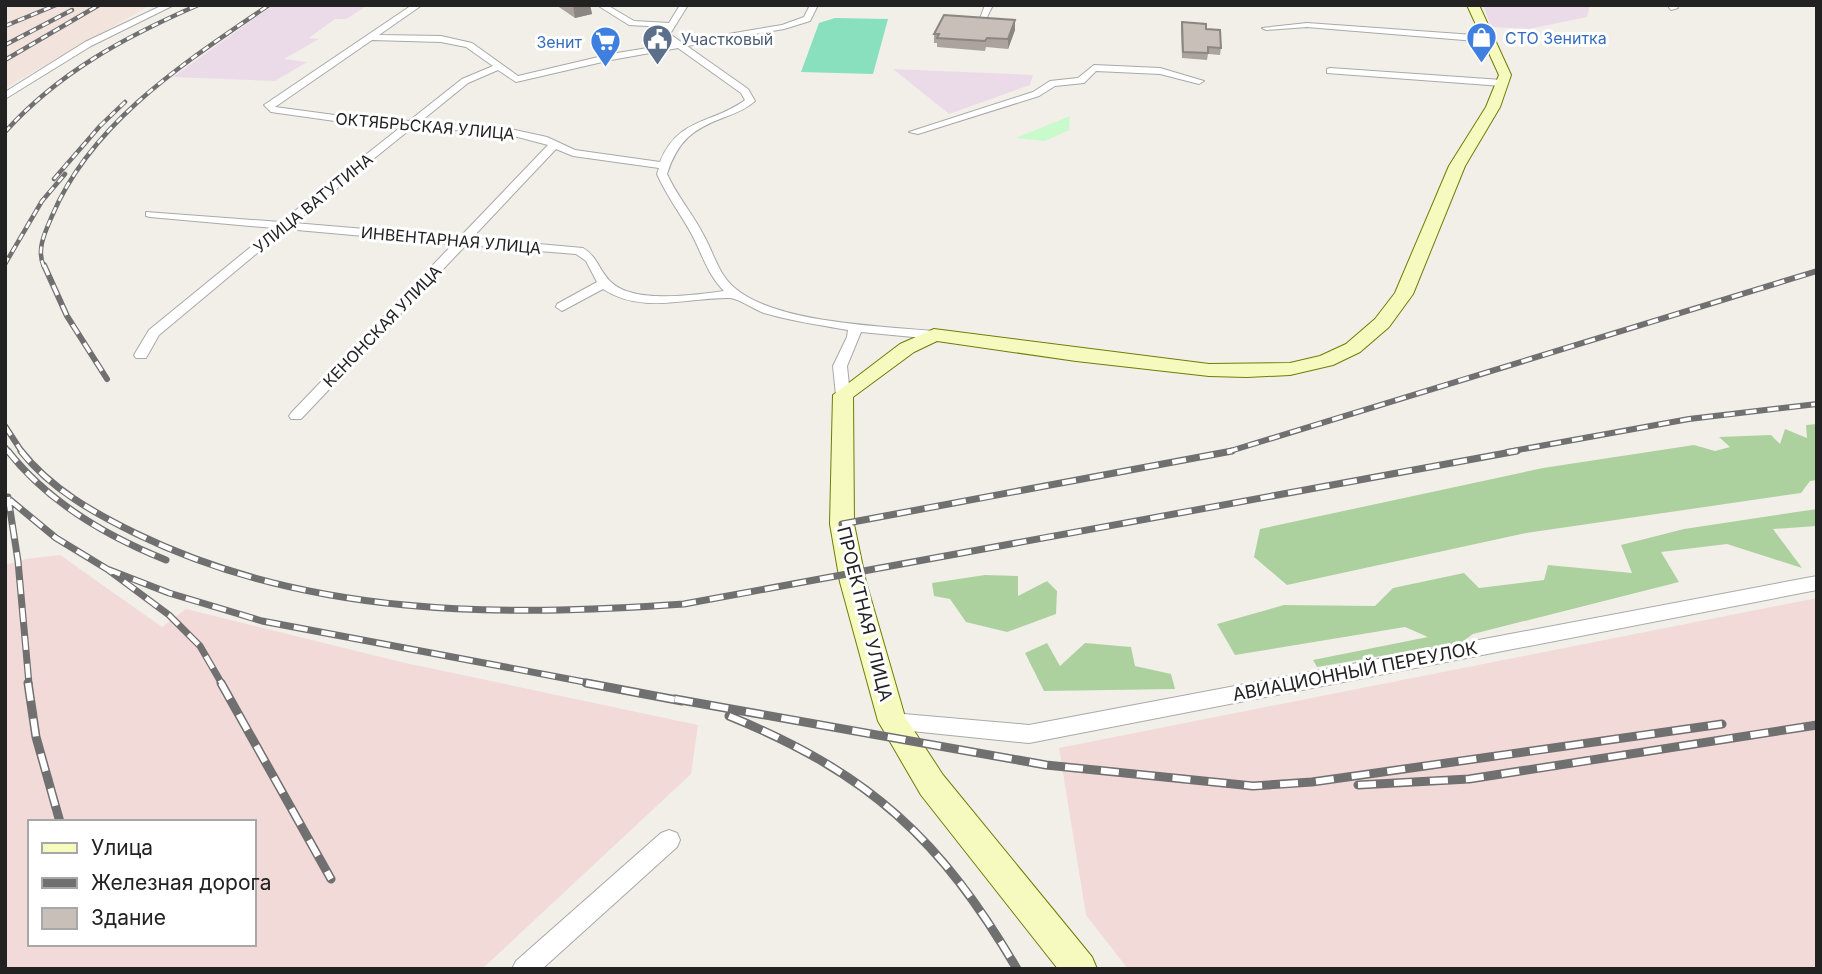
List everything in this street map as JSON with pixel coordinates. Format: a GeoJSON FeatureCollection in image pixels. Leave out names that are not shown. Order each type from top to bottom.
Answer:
{"type":"FeatureCollection","features":[{"type":"Feature","properties":{"kind":"street"},"geometry":{"type":"LineString","coordinates":[[5,96],[88,44],[170,5]]}},
{"type":"Feature","properties":{"kind":"street"},"geometry":{"type":"LineString","coordinates":[[369,37],[418,5]]}},
{"type":"Feature","properties":{"kind":"street"},"geometry":{"type":"LineString","coordinates":[[601,5],[632,23],[669,25]]}},
{"type":"Feature","properties":{"kind":"street"},"geometry":{"type":"LineString","coordinates":[[684,5],[665,35],[677,46],[745,91],[750,101],[681,134],[662,174],[670,193],[696,232],[718,278],[733,294]]}},
{"type":"Feature","properties":{"kind":"street"},"geometry":{"type":"LineString","coordinates":[[982,19],[989,5]]}},
{"type":"Feature","properties":{"kind":"street"},"geometry":{"type":"LineString","coordinates":[[562,307],[604,282],[623,292],[650,298],[733,294],[778,312],[855,327],[1209,370],[1247,372],[1290,369],[1326,361],[1353,348],[1382,323],[1404,294],[1457,166],[1493,107],[1505,75],[1472,5]]}},
{"type":"Feature","properties":{"kind":"street"},"geometry":{"type":"LineString","coordinates":[[465,81],[516,79],[611,57],[784,27],[807,19],[813,7]]}},
{"type":"Feature","properties":{"kind":"street"},"geometry":{"type":"LineString","coordinates":[[1266,28],[1307,25],[1488,39]]}},
{"type":"Feature","properties":{"kind":"street"},"geometry":{"type":"LineString","coordinates":[[369,37],[441,39],[469,44],[516,79]]}},
{"type":"Feature","properties":{"kind":"street","name":"ОКТЯБРЬСКАЯ УЛИЦА"},"geometry":{"type":"LineString","coordinates":[[369,37],[269,105],[277,111],[506,131],[543,139],[573,153],[664,166]]}},
{"type":"Feature","properties":{"kind":"street","name":"УЛИЦА ВАТУТИНА"},"geometry":{"type":"LineString","coordinates":[[141,355],[154,333],[202,291],[465,81],[498,67]]}},
{"type":"Feature","properties":{"kind":"street"},"geometry":{"type":"LineString","coordinates":[[914,132],[1035,94],[1052,83],[1081,80],[1094,68],[1160,71],[1199,81]]}},
{"type":"Feature","properties":{"kind":"street"},"geometry":{"type":"LineString","coordinates":[[1160,71],[1195,93]]}},
{"type":"Feature","properties":{"kind":"street"},"geometry":{"type":"LineString","coordinates":[[1330,71],[1502,83]]}},
{"type":"Feature","properties":{"kind":"street","name":"КЕНОНСКАЯ УЛИЦА"},"geometry":{"type":"LineString","coordinates":[[296,416],[554,145]]}},
{"type":"Feature","properties":{"kind":"street","name":"ИНВЕНТАРНАЯ УЛИЦА"},"geometry":{"type":"LineString","coordinates":[[150,214],[579,251],[589,256],[604,282]]}},
{"type":"Feature","properties":{"kind":"street"},"geometry":{"type":"LineString","coordinates":[[843,395],[840,366],[854,337],[855,327]]}},
{"type":"Feature","properties":{"kind":"street"},"geometry":{"type":"LineString","coordinates":[[843,395],[907,348],[934,335]]}},
{"type":"Feature","properties":{"kind":"street","name":"ПРОЕКТНАЯ УЛИЦА"},"geometry":{"type":"LineString","coordinates":[[843,395],[842,524],[853,582],[892,721],[932,785],[1080,969]]}},
{"type":"Feature","properties":{"kind":"street","name":"АВИАЦИОННЫЙ ПЕРЕУЛОК"},"geometry":{"type":"LineString","coordinates":[[892,721],[1029,734],[1817,583]]}},
{"type":"Feature","properties":{"kind":"street"},"geometry":{"type":"LineString","coordinates":[[524,969],[669,840]]}},
{"type":"Feature","properties":{"kind":"shaded area"},"geometry":{"type":"Polygon","coordinates":[[[5,5],[151,5],[5,88],[5,5]]]}},
{"type":"Feature","properties":{"kind":"shaded area"},"geometry":{"type":"Polygon","coordinates":[[[273,5],[368,5],[346,19],[335,19],[309,38],[319,39],[284,59],[307,62],[275,81],[173,77],[273,5]]]}},
{"type":"Feature","properties":{"kind":"shaded area"},"geometry":{"type":"Polygon","coordinates":[[[1483,5],[1590,5],[1587,17],[1529,29],[1491,27],[1483,5]]]}},
{"type":"Feature","properties":{"kind":"shaded area"},"geometry":{"type":"Polygon","coordinates":[[[893,69],[1033,75],[1030,85],[949,114],[893,69]]]}},
{"type":"Feature","properties":{"kind":"shaded area"},"geometry":{"type":"Polygon","coordinates":[[[60,555],[162,627],[186,609],[401,662],[698,725],[691,774],[482,969],[5,969],[5,565],[26,559],[60,555]]]}},
{"type":"Feature","properties":{"kind":"shaded area"},"geometry":{"type":"Polygon","coordinates":[[[1817,598],[1817,969],[1128,969],[1086,915],[1059,748],[1817,598]]]}},
{"type":"Feature","properties":{"kind":"green space"},"geometry":{"type":"Polygon","coordinates":[[[835,18],[888,19],[873,74],[801,72],[819,23],[835,18]]]}},
{"type":"Feature","properties":{"kind":"green space"},"geometry":{"type":"Polygon","coordinates":[[[1070,116],[1069,130],[1045,141],[1016,138],[1070,116]]]}},
{"type":"Feature","properties":{"kind":"green space"},"geometry":{"type":"Polygon","coordinates":[[[1817,424],[1817,480],[1810,481],[1801,493],[1526,533],[1287,585],[1254,557],[1260,529],[1543,468],[1694,445],[1715,451],[1730,447],[1719,437],[1771,435],[1780,444],[1785,429],[1807,438],[1806,425],[1817,424]]]}},
{"type":"Feature","properties":{"kind":"green space"},"geometry":{"type":"Polygon","coordinates":[[[1817,509],[1817,526],[1773,529],[1802,568],[1727,544],[1661,552],[1679,582],[1473,634],[1462,642],[1317,667],[1313,660],[1428,637],[1405,627],[1235,655],[1217,624],[1284,605],[1375,606],[1393,588],[1464,573],[1479,588],[1544,580],[1548,565],[1632,573],[1621,545],[1684,529],[1817,509]]]}},
{"type":"Feature","properties":{"kind":"green space"},"geometry":{"type":"Polygon","coordinates":[[[985,575],[1018,576],[1018,596],[1047,581],[1057,591],[1056,614],[1007,632],[966,622],[950,599],[934,596],[932,583],[985,575]]]}},
{"type":"Feature","properties":{"kind":"green space"},"geometry":{"type":"Polygon","coordinates":[[[1047,643],[1060,666],[1085,643],[1131,647],[1135,666],[1171,674],[1175,689],[1044,691],[1025,653],[1047,643]]]}},
{"type":"Feature","properties":{"kind":"building"},"geometry":{"type":"Polygon","coordinates":[[[944,15],[1015,20],[1008,39],[987,38],[985,41],[937,38],[939,34],[934,34],[944,15]]]}},
{"type":"Feature","properties":{"kind":"building"},"geometry":{"type":"Polygon","coordinates":[[[1182,22],[1206,24],[1206,29],[1220,30],[1221,48],[1208,47],[1208,53],[1183,52],[1182,22]]]}},
{"type":"Feature","properties":{"kind":"railway"},"geometry":{"type":"LineString","coordinates":[[5,26],[56,5]]}},
{"type":"Feature","properties":{"kind":"railway"},"geometry":{"type":"LineString","coordinates":[[5,60],[99,5]]}},
{"type":"Feature","properties":{"kind":"railway"},"geometry":{"type":"LineString","coordinates":[[5,132],[48,91],[94,58],[198,5]]}},
{"type":"Feature","properties":{"kind":"railway"},"geometry":{"type":"LineString","coordinates":[[44,267],[41,248],[47,228],[69,182],[91,151],[117,122],[175,71],[269,5]]}},
{"type":"Feature","properties":{"kind":"railway"},"geometry":{"type":"LineString","coordinates":[[5,45],[72,10]]}},
{"type":"Feature","properties":{"kind":"railway"},"geometry":{"type":"LineString","coordinates":[[54,179],[100,126],[125,102]]}},
{"type":"Feature","properties":{"kind":"railway"},"geometry":{"type":"LineString","coordinates":[[5,264],[42,201],[65,174]]}},
{"type":"Feature","properties":{"kind":"railway"},"geometry":{"type":"LineString","coordinates":[[44,265],[67,316],[107,379]]}},
{"type":"Feature","properties":{"kind":"railway"},"geometry":{"type":"LineString","coordinates":[[1228,452],[1817,271]]}},
{"type":"Feature","properties":{"kind":"railway"},"geometry":{"type":"LineString","coordinates":[[1507,452],[1689,419],[1817,404]]}},
{"type":"Feature","properties":{"kind":"railway"},"geometry":{"type":"LineString","coordinates":[[5,426],[22,452]]}},
{"type":"Feature","properties":{"kind":"railway"},"geometry":{"type":"LineString","coordinates":[[5,447],[9,452]]}},
{"type":"Feature","properties":{"kind":"railway"},"geometry":{"type":"LineString","coordinates":[[8,451],[41,486],[80,516],[122,540],[166,560]]}},
{"type":"Feature","properties":{"kind":"railway"},"geometry":{"type":"LineString","coordinates":[[21,451],[60,488],[89,509],[121,526],[202,561],[269,582],[336,596],[405,605],[545,610],[684,604],[1517,451]]}},
{"type":"Feature","properties":{"kind":"railway"},"geometry":{"type":"LineString","coordinates":[[1228,452],[1232,451]]}},
{"type":"Feature","properties":{"kind":"railway"},"geometry":{"type":"LineString","coordinates":[[842,524],[1228,452]]}},
{"type":"Feature","properties":{"kind":"railway"},"geometry":{"type":"LineString","coordinates":[[8,497],[18,561],[29,684]]}},
{"type":"Feature","properties":{"kind":"railway"},"geometry":{"type":"LineString","coordinates":[[10,500],[56,538],[107,569]]}},
{"type":"Feature","properties":{"kind":"railway"},"geometry":{"type":"LineString","coordinates":[[107,569],[169,593],[262,621],[595,684]]}},
{"type":"Feature","properties":{"kind":"railway"},"geometry":{"type":"LineString","coordinates":[[107,569],[169,615],[200,646],[222,684]]}},
{"type":"Feature","properties":{"kind":"railway"},"geometry":{"type":"LineString","coordinates":[[28,683],[36,737],[59,820]]}},
{"type":"Feature","properties":{"kind":"railway"},"geometry":{"type":"LineString","coordinates":[[221,683],[331,879]]}},
{"type":"Feature","properties":{"kind":"railway"},"geometry":{"type":"LineString","coordinates":[[586,683],[682,701]]}},
{"type":"Feature","properties":{"kind":"railway"},"geometry":{"type":"LineString","coordinates":[[675,699],[1046,765],[1253,786],[1312,782],[1722,724]]}},
{"type":"Feature","properties":{"kind":"railway"},"geometry":{"type":"LineString","coordinates":[[729,716],[822,761],[862,787],[897,815],[960,883],[1017,969]]}},
{"type":"Feature","properties":{"kind":"railway"},"geometry":{"type":"LineString","coordinates":[[1358,785],[1469,779],[1817,725]]}},
{"type":"Feature","properties":{"kind":"place","name":"СТО Зенитка"},"geometry":{"type":"Point","coordinates":[1482,65]}},
{"type":"Feature","properties":{"kind":"place","name":"Участковый"},"geometry":{"type":"Point","coordinates":[658,66]}},
{"type":"Feature","properties":{"kind":"place","name":"Зенит"},"geometry":{"type":"Point","coordinates":[605,69]}}]}
